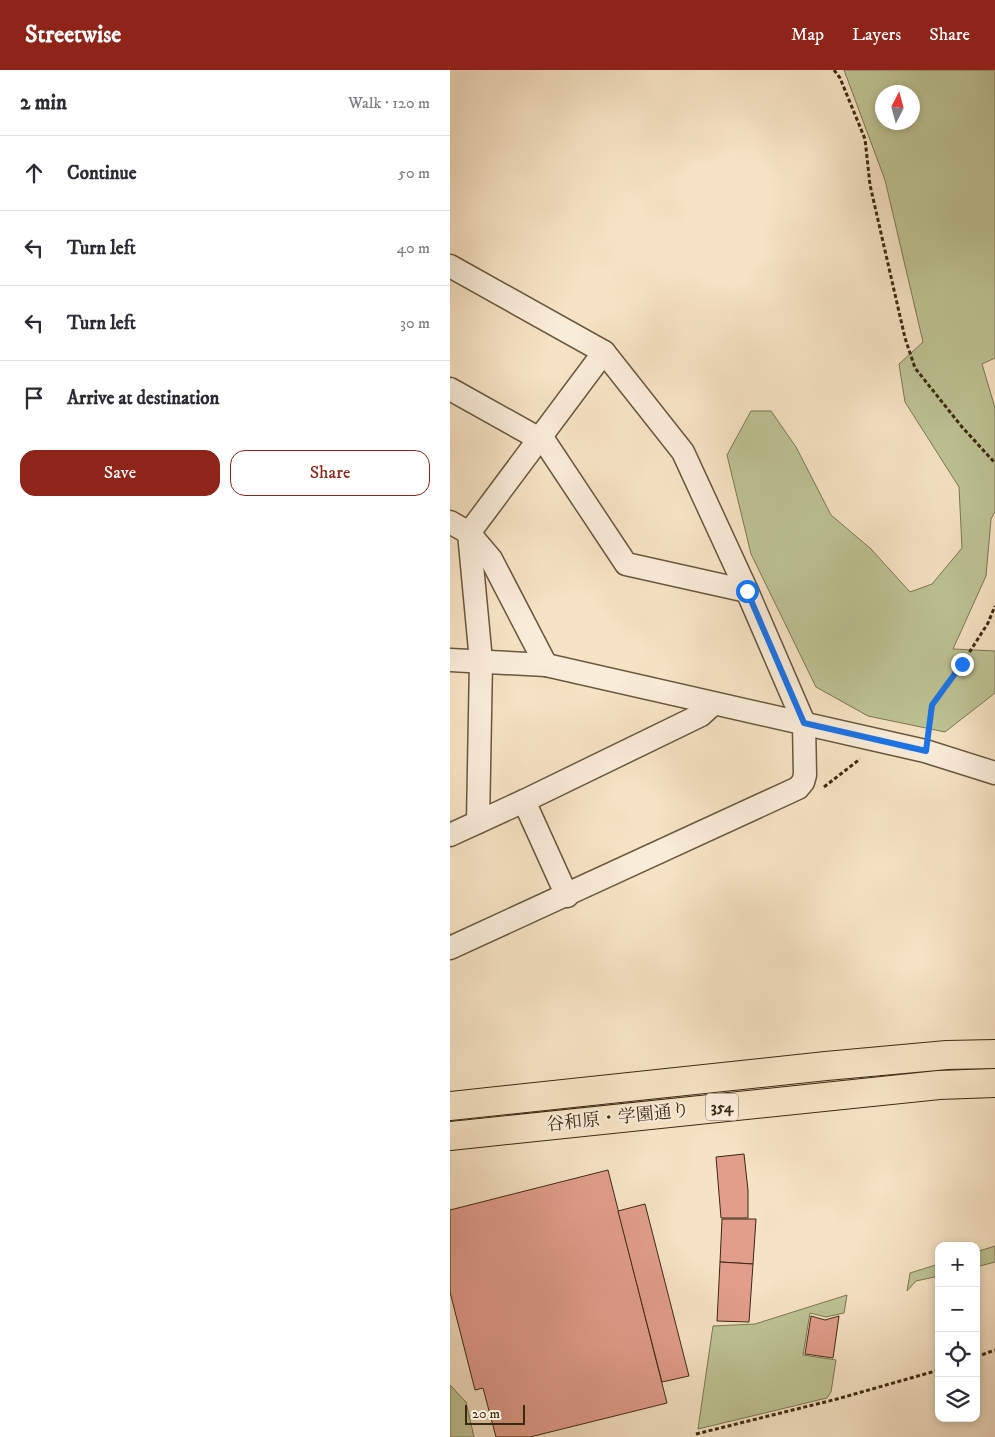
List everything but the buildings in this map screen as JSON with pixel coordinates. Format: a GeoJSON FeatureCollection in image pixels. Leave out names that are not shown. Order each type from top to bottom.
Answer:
{"type":"FeatureCollection","features":[{"type":"Feature","properties":{"kind":"highway","name":"谷和原・学園通り"},"geometry":{"type":"LineString","coordinates":[[450,1106],[826,1066],[947,1055],[995,1054]]}},
{"type":"Feature","properties":{"kind":"highway","name":"谷和原・学園通り"},"geometry":{"type":"LineString","coordinates":[[450,1136],[939,1085],[995,1083]]}},
{"type":"Feature","properties":{"kind":"street"},"geometry":{"type":"LineString","coordinates":[[450,266],[604,352],[683,452],[747,591],[804,723],[805,775],[803,782],[798,788],[450,948]]}},
{"type":"Feature","properties":{"kind":"street"},"geometry":{"type":"LineString","coordinates":[[459,527],[537,438],[604,352]]}},
{"type":"Feature","properties":{"kind":"street"},"geometry":{"type":"LineString","coordinates":[[450,389],[544,442],[626,564],[747,591]]}},
{"type":"Feature","properties":{"kind":"street"},"geometry":{"type":"LineString","coordinates":[[459,527],[481,661],[478,822]]}},
{"type":"Feature","properties":{"kind":"street"},"geometry":{"type":"LineString","coordinates":[[459,527],[491,559],[546,665]]}},
{"type":"Feature","properties":{"kind":"street"},"geometry":{"type":"LineString","coordinates":[[450,660],[546,665],[926,751],[995,773]]}},
{"type":"Feature","properties":{"kind":"street"},"geometry":{"type":"LineString","coordinates":[[450,835],[702,715],[713,704]]}},
{"type":"Feature","properties":{"kind":"street"},"geometry":{"type":"LineString","coordinates":[[524,801],[566,896]]}},
{"type":"Feature","properties":{"kind":"path"},"geometry":{"type":"LineString","coordinates":[[834,70],[865,139],[870,185],[905,338],[915,368],[962,427],[995,463]]}},
{"type":"Feature","properties":{"kind":"path"},"geometry":{"type":"LineString","coordinates":[[926,751],[932,705],[988,623],[995,606]]}},
{"type":"Feature","properties":{"kind":"path"},"geometry":{"type":"LineString","coordinates":[[980,1356],[995,1350]]}},
{"type":"Feature","properties":{"kind":"path"},"geometry":{"type":"LineString","coordinates":[[696,1434],[837,1399],[935,1371]]}},
{"type":"Feature","properties":{"kind":"green space"},"geometry":{"type":"Polygon","coordinates":[[[844,70],[995,70],[995,358],[982,364],[995,408],[995,512],[991,519],[986,576],[953,649],[995,651],[995,693],[945,732],[868,716],[816,687],[751,554],[727,455],[751,411],[771,411],[796,447],[831,515],[871,549],[910,592],[932,584],[962,548],[959,487],[905,402],[899,364],[923,342],[885,180],[844,70]]]}},
{"type":"Feature","properties":{"kind":"green space"},"geometry":{"type":"Polygon","coordinates":[[[995,1246],[995,1262],[980,1266],[980,1251],[995,1246]]]}},
{"type":"Feature","properties":{"kind":"green space"},"geometry":{"type":"Polygon","coordinates":[[[935,1265],[935,1277],[916,1281],[907,1291],[910,1273],[935,1265]]]}},
{"type":"Feature","properties":{"kind":"green space"},"geometry":{"type":"Polygon","coordinates":[[[847,1295],[844,1313],[826,1317],[810,1313],[803,1355],[836,1360],[831,1392],[827,1398],[698,1429],[713,1326],[755,1324],[847,1295]]]}},
{"type":"Feature","properties":{"kind":"green space"},"geometry":{"type":"Polygon","coordinates":[[[450,1385],[466,1402],[474,1437],[450,1437],[450,1385]]]}},
{"type":"Feature","properties":{"kind":"route"},"geometry":{"type":"LineString","coordinates":[[747,591],[804,723],[926,751],[932,705],[962,664]]}}]}
